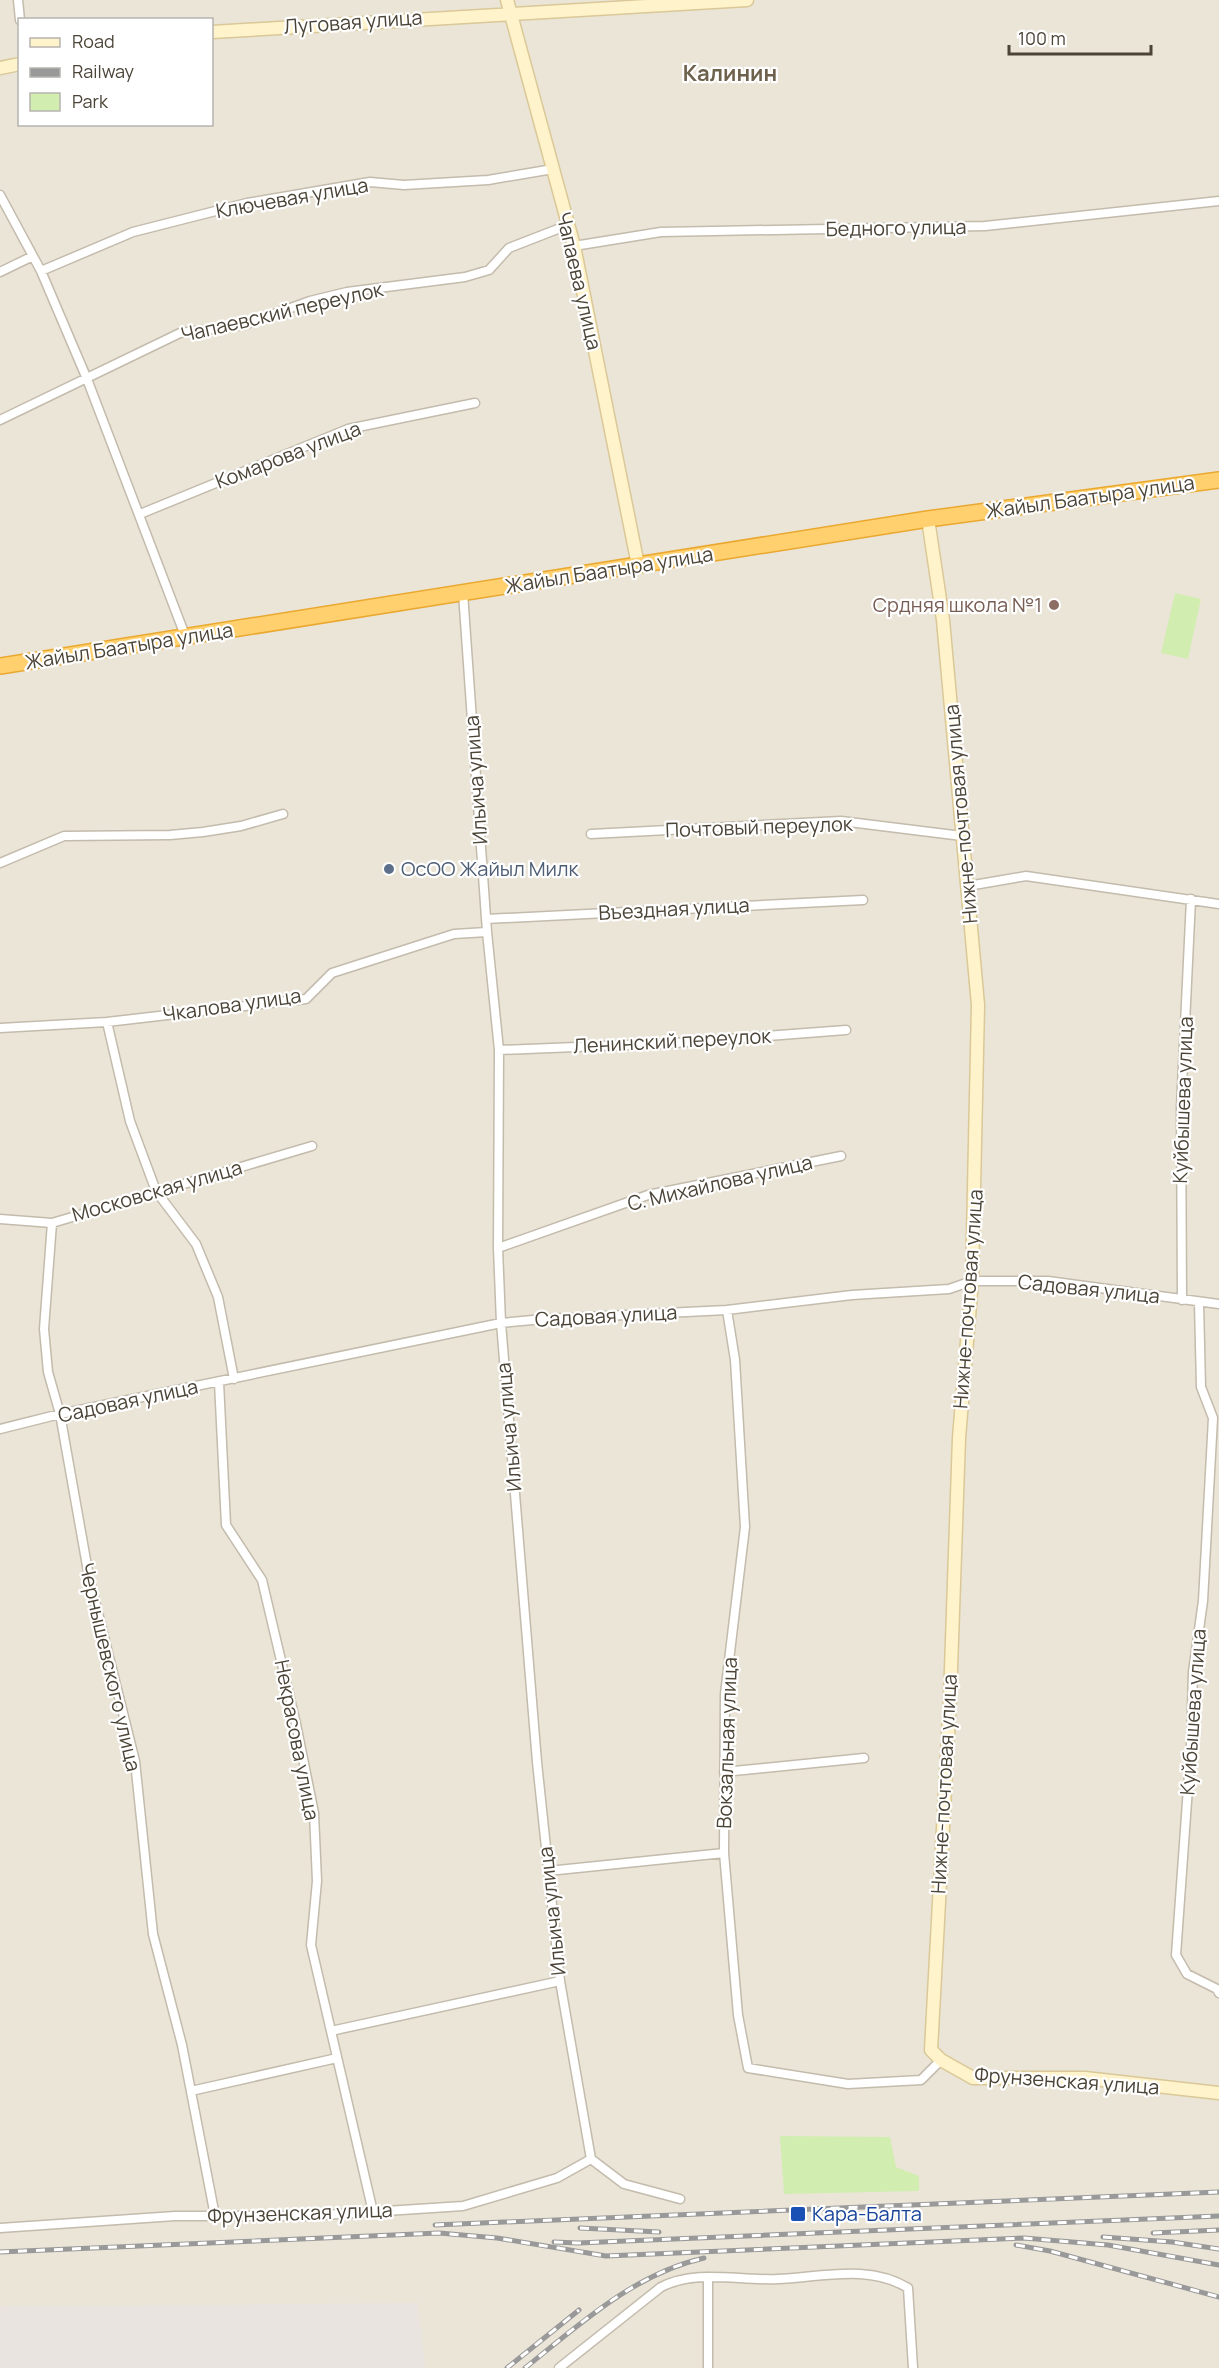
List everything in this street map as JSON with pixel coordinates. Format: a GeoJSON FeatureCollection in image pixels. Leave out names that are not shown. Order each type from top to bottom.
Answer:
{"type":"FeatureCollection","features":[{"type":"Feature","properties":{"kind":"highway","name":"Жайыл Баатыра улица"},"geometry":{"type":"LineString","coordinates":[[0,666],[928,519],[1219,480]]}},
{"type":"Feature","properties":{"kind":"street"},"geometry":{"type":"LineString","coordinates":[[18,0],[20,18]]}},
{"type":"Feature","properties":{"kind":"street","name":"Луговая улица"},"geometry":{"type":"LineString","coordinates":[[213,32],[508,6],[747,0]]}},
{"type":"Feature","properties":{"kind":"street","name":"Чапаева улица"},"geometry":{"type":"LineString","coordinates":[[508,6],[574,246],[638,565]]}},
{"type":"Feature","properties":{"kind":"street"},"geometry":{"type":"LineString","coordinates":[[0,68],[18,64]]}},
{"type":"Feature","properties":{"kind":"street","name":"Ключевая улица"},"geometry":{"type":"LineString","coordinates":[[41,271],[133,232],[247,202],[370,182],[404,185],[488,180],[553,169]]}},
{"type":"Feature","properties":{"kind":"street"},"geometry":{"type":"LineString","coordinates":[[0,195],[41,271],[87,379],[186,638]]}},
{"type":"Feature","properties":{"kind":"street","name":"Бедного улица"},"geometry":{"type":"LineString","coordinates":[[574,246],[660,232],[985,226],[1219,201]]}},
{"type":"Feature","properties":{"kind":"street","name":"Чапаевский переулок"},"geometry":{"type":"LineString","coordinates":[[0,420],[180,333],[244,325],[310,301],[347,292],[465,277],[489,270],[509,248],[568,225]]}},
{"type":"Feature","properties":{"kind":"street"},"geometry":{"type":"LineString","coordinates":[[0,272],[31,256]]}},
{"type":"Feature","properties":{"kind":"street","name":"Комарова улица"},"geometry":{"type":"LineString","coordinates":[[140,514],[348,429],[475,403]]}},
{"type":"Feature","properties":{"kind":"street","name":"Нижне-почтовая улица"},"geometry":{"type":"LineString","coordinates":[[928,519],[943,620],[978,1005],[972,1281],[959,1438],[950,1698],[931,2050],[940,2060]]}},
{"type":"Feature","properties":{"kind":"street","name":"Ильича улица"},"geometry":{"type":"LineString","coordinates":[[463,593],[487,932],[499,1050],[498,1248],[501,1323],[548,1872],[560,1981],[591,2159]]}},
{"type":"Feature","properties":{"kind":"street"},"geometry":{"type":"LineString","coordinates":[[0,862],[64,836],[170,835],[203,832],[241,826],[283,814]]}},
{"type":"Feature","properties":{"kind":"street","name":"Почтовый переулок"},"geometry":{"type":"LineString","coordinates":[[591,834],[841,821],[962,836]]}},
{"type":"Feature","properties":{"kind":"street"},"geometry":{"type":"LineString","coordinates":[[968,886],[1026,876],[1219,904]]}},
{"type":"Feature","properties":{"kind":"street","name":"Куйбышева улица"},"geometry":{"type":"LineString","coordinates":[[1182,1300],[1181,1107],[1191,899]]}},
{"type":"Feature","properties":{"kind":"street","name":"Въездная улица"},"geometry":{"type":"LineString","coordinates":[[486,919],[863,900]]}},
{"type":"Feature","properties":{"kind":"street","name":"Чкалова улица"},"geometry":{"type":"LineString","coordinates":[[0,1028],[107,1022],[306,999],[332,973],[454,934],[487,932]]}},
{"type":"Feature","properties":{"kind":"street"},"geometry":{"type":"LineString","coordinates":[[107,1022],[130,1121],[156,1191],[196,1244],[218,1297],[234,1379]]}},
{"type":"Feature","properties":{"kind":"street","name":"Ленинский переулок"},"geometry":{"type":"LineString","coordinates":[[499,1050],[675,1043],[846,1030]]}},
{"type":"Feature","properties":{"kind":"street","name":"Московская улица"},"geometry":{"type":"LineString","coordinates":[[0,1219],[51,1223],[312,1146]]}},
{"type":"Feature","properties":{"kind":"street","name":"С. Михайлова улица"},"geometry":{"type":"LineString","coordinates":[[498,1248],[648,1195],[841,1156]]}},
{"type":"Feature","properties":{"kind":"street","name":"Чернышевского улица"},"geometry":{"type":"LineString","coordinates":[[51,1223],[44,1329],[48,1371],[60,1414],[89,1577],[135,1761],[153,1934],[182,2045],[215,2216]]}},
{"type":"Feature","properties":{"kind":"street","name":"Садовая улица"},"geometry":{"type":"LineString","coordinates":[[0,1429],[60,1414],[501,1323],[727,1310],[852,1295],[949,1289],[972,1281],[1048,1281],[1219,1304]]}},
{"type":"Feature","properties":{"kind":"street","name":"Куйбышева улица"},"geometry":{"type":"LineString","coordinates":[[1199,1303],[1202,1387],[1213,1418],[1203,1601],[1193,1672],[1191,1746],[1176,1955],[1187,1974],[1217,1989],[1219,1993]]}},
{"type":"Feature","properties":{"kind":"street","name":"Вокзальная улица"},"geometry":{"type":"LineString","coordinates":[[727,1310],[735,1360],[745,1527],[725,1694],[724,1853],[738,2015],[748,2068],[848,2084],[921,2080],[940,2060]]}},
{"type":"Feature","properties":{"kind":"street","name":"Некрасова улица"},"geometry":{"type":"LineString","coordinates":[[219,1382],[226,1525],[262,1580],[296,1724],[314,1813],[317,1881],[311,1945],[373,2212]]}},
{"type":"Feature","properties":{"kind":"street"},"geometry":{"type":"LineString","coordinates":[[724,1772],[864,1758]]}},
{"type":"Feature","properties":{"kind":"street"},"geometry":{"type":"LineString","coordinates":[[548,1872],[724,1853]]}},
{"type":"Feature","properties":{"kind":"street"},"geometry":{"type":"LineString","coordinates":[[331,2031],[560,1981]]}},
{"type":"Feature","properties":{"kind":"street"},"geometry":{"type":"LineString","coordinates":[[191,2091],[337,2058]]}},
{"type":"Feature","properties":{"kind":"street","name":"Фрунзенская улица"},"geometry":{"type":"LineString","coordinates":[[940,2060],[973,2079],[1085,2078],[1219,2093]]}},
{"type":"Feature","properties":{"kind":"street"},"geometry":{"type":"LineString","coordinates":[[591,2159],[624,2184],[680,2199]]}},
{"type":"Feature","properties":{"kind":"street","name":"Фрунзенская улица"},"geometry":{"type":"LineString","coordinates":[[0,2228],[175,2216],[309,2216],[463,2206],[557,2178],[591,2159]]}},
{"type":"Feature","properties":{"kind":"street"},"geometry":{"type":"LineString","coordinates":[[559,2368],[661,2287],[678,2278],[777,2279],[848,2272],[894,2279],[908,2288],[913,2368]]}},
{"type":"Feature","properties":{"kind":"street"},"geometry":{"type":"LineString","coordinates":[[708,2277],[708,2368]]}},
{"type":"Feature","properties":{"kind":"shaded area","name":"Кара-Балта"},"geometry":{"type":"Polygon","coordinates":[[[0,0],[1219,0],[1219,2368],[0,2368],[0,0]]]}},
{"type":"Feature","properties":{"kind":"shaded area"},"geometry":{"type":"Polygon","coordinates":[[[418,2303],[425,2368],[0,2368],[0,2307],[418,2303]]]}},
{"type":"Feature","properties":{"kind":"green space"},"geometry":{"type":"Polygon","coordinates":[[[1175,593],[1201,599],[1188,659],[1161,653],[1175,593]]]}},
{"type":"Feature","properties":{"kind":"green space"},"geometry":{"type":"Polygon","coordinates":[[[780,2136],[890,2137],[896,2167],[919,2176],[919,2191],[784,2194],[780,2136]]]}},
{"type":"Feature","properties":{"kind":"railway"},"geometry":{"type":"LineString","coordinates":[[435,2225],[1219,2192]]}},
{"type":"Feature","properties":{"kind":"railway"},"geometry":{"type":"LineString","coordinates":[[554,2242],[578,2243],[1219,2216]]}},
{"type":"Feature","properties":{"kind":"railway"},"geometry":{"type":"LineString","coordinates":[[580,2228],[659,2232]]}},
{"type":"Feature","properties":{"kind":"railway"},"geometry":{"type":"LineString","coordinates":[[1153,2233],[1219,2230]]}},
{"type":"Feature","properties":{"kind":"railway"},"geometry":{"type":"LineString","coordinates":[[0,2252],[439,2233],[497,2238],[606,2256],[1024,2238],[1108,2245],[1219,2265]]}},
{"type":"Feature","properties":{"kind":"railway"},"geometry":{"type":"LineString","coordinates":[[1103,2237],[1172,2242],[1219,2249]]}},
{"type":"Feature","properties":{"kind":"railway"},"geometry":{"type":"LineString","coordinates":[[1016,2245],[1050,2251],[1219,2297]]}},
{"type":"Feature","properties":{"kind":"railway"},"geometry":{"type":"LineString","coordinates":[[525,2368],[587,2318],[631,2288],[678,2266],[704,2258]]}},
{"type":"Feature","properties":{"kind":"railway"},"geometry":{"type":"LineString","coordinates":[[507,2368],[579,2310]]}},
{"type":"Feature","properties":{"kind":"place","name":"Срдняя школа №1"},"geometry":{"type":"Point","coordinates":[1054,605]}},
{"type":"Feature","properties":{"kind":"place","name":"ОсОО Жайыл Милк"},"geometry":{"type":"Point","coordinates":[389,869]}},
{"type":"Feature","properties":{"kind":"place","name":"Кара-Балта"},"geometry":{"type":"Point","coordinates":[798,2214]}},
{"type":"Feature","properties":{"kind":"district","name":"Калинин"},"geometry":{"type":"Point","coordinates":[730,73]}}]}
